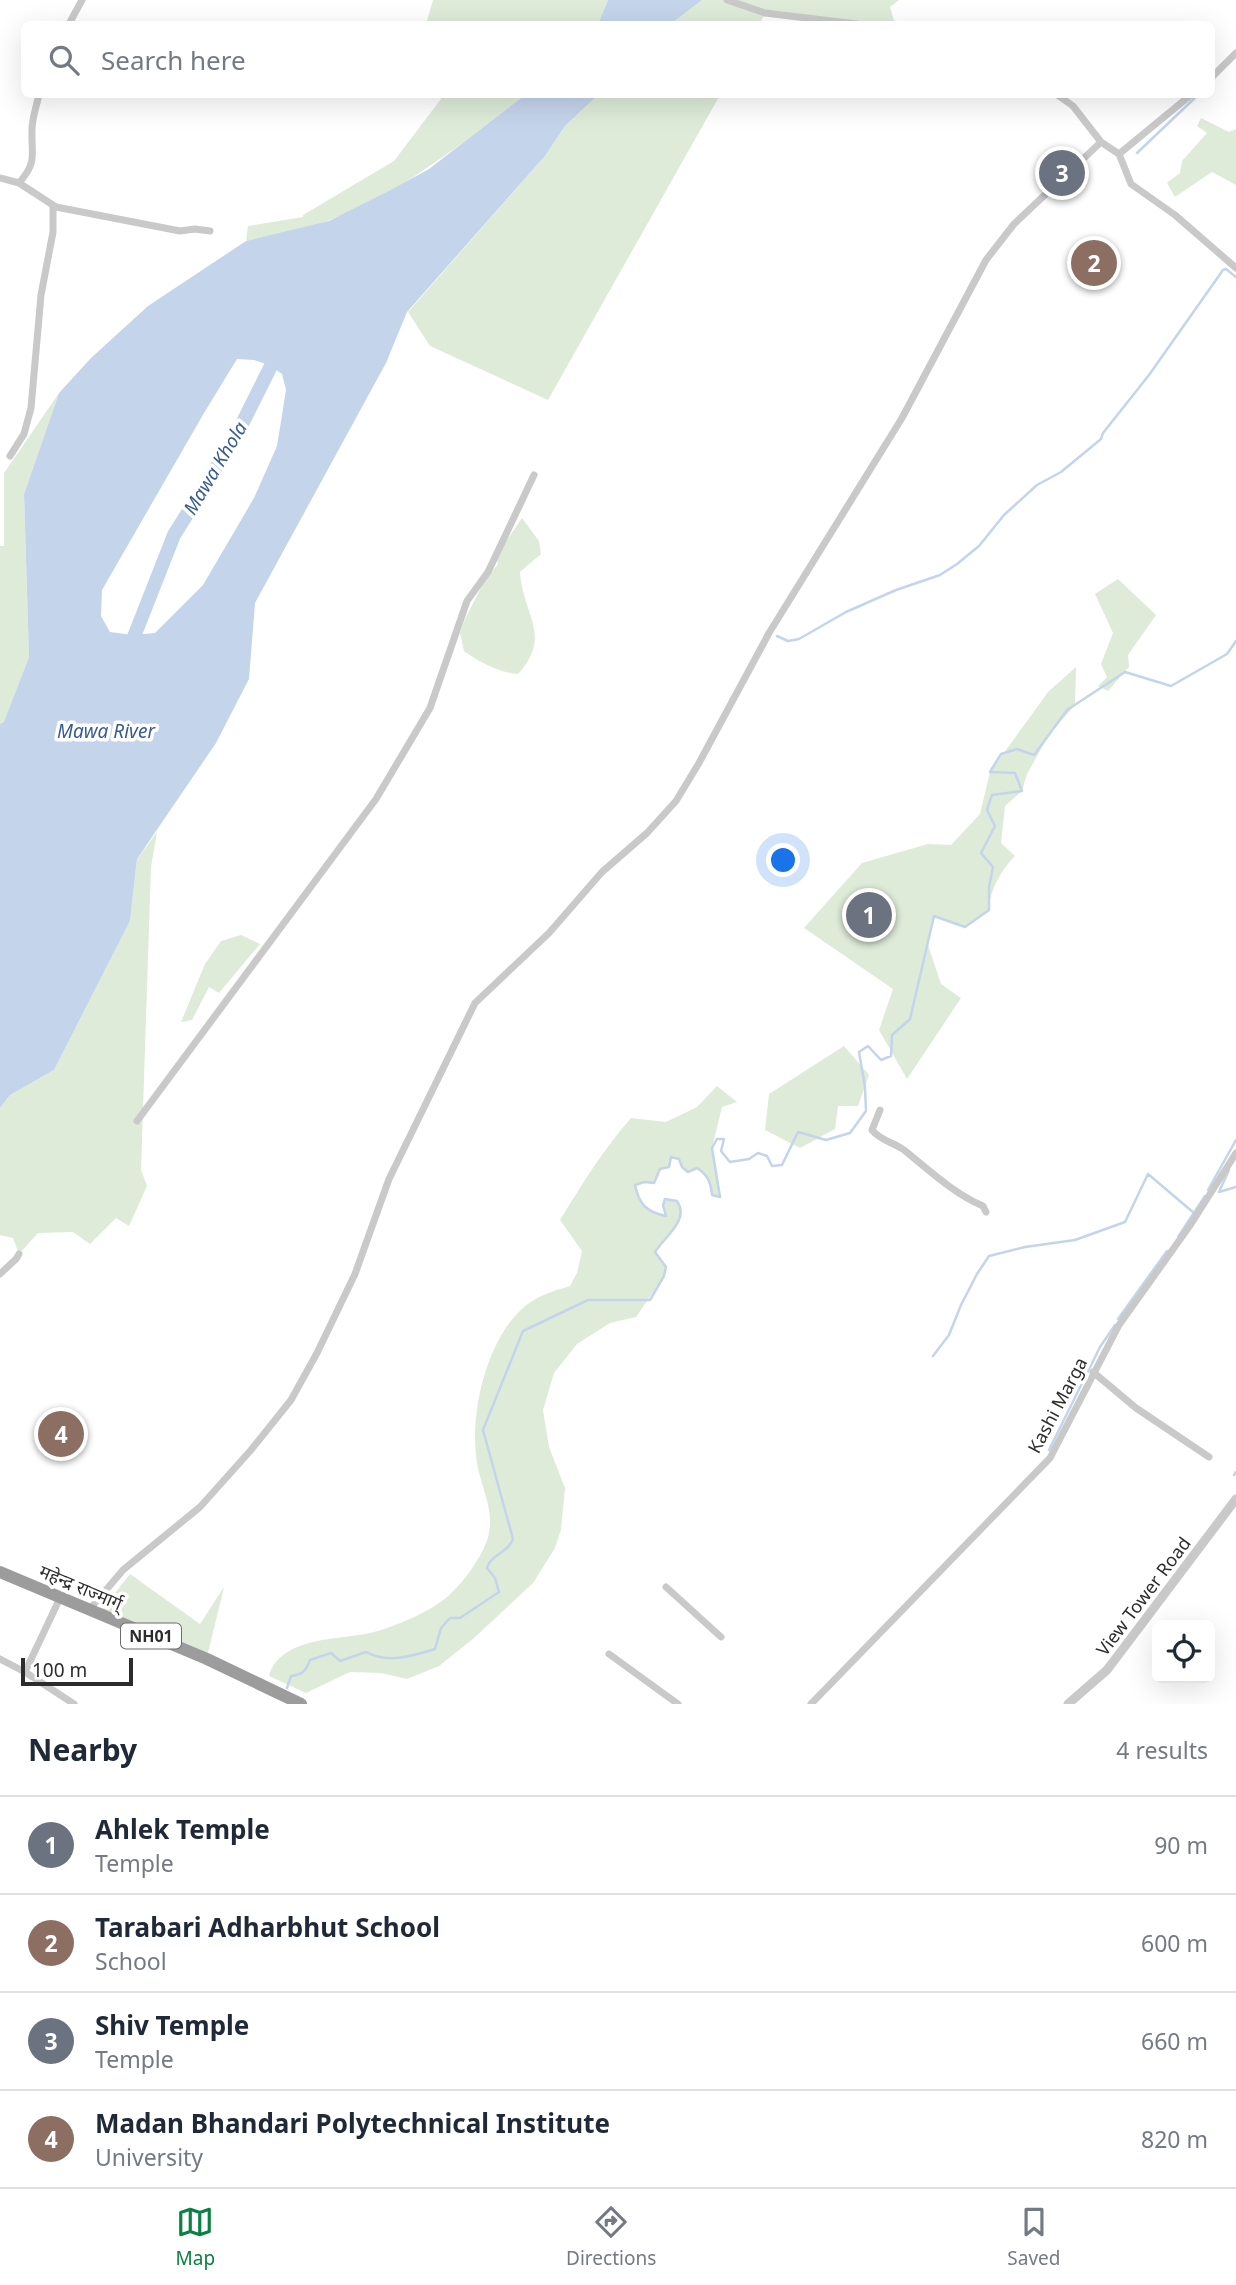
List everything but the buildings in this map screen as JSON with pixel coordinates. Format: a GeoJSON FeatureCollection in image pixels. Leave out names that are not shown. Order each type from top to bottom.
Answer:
{"type":"FeatureCollection","features":[{"type":"Feature","properties":{"kind":"highway","name":"महेन्द्र राज्मार्ग्"},"geometry":{"type":"LineString","coordinates":[[0,1572],[207,1659],[302,1704]]}},
{"type":"Feature","properties":{"kind":"street"},"geometry":{"type":"LineString","coordinates":[[71,21],[82,0]]}},
{"type":"Feature","properties":{"kind":"street"},"geometry":{"type":"LineString","coordinates":[[727,0],[765,13],[832,21]]}},
{"type":"Feature","properties":{"kind":"street"},"geometry":{"type":"LineString","coordinates":[[1215,74],[1236,53]]}},
{"type":"Feature","properties":{"kind":"street"},"geometry":{"type":"LineString","coordinates":[[19,183],[30,169],[32,127],[38,98]]}},
{"type":"Feature","properties":{"kind":"street"},"geometry":{"type":"LineString","coordinates":[[1062,98],[1073,106],[1101,142],[1119,154],[1131,184],[1175,215],[1236,268]]}},
{"type":"Feature","properties":{"kind":"street"},"geometry":{"type":"LineString","coordinates":[[1119,154],[1187,98]]}},
{"type":"Feature","properties":{"kind":"street"},"geometry":{"type":"LineString","coordinates":[[88,1610],[123,1570],[200,1507],[291,1400],[355,1274],[389,1179],[475,1003],[549,933],[602,873],[647,833],[676,800],[797,586],[902,418],[986,260],[1014,224],[1101,142]]}},
{"type":"Feature","properties":{"kind":"street"},"geometry":{"type":"LineString","coordinates":[[0,178],[19,183],[52,205],[180,231],[210,231]]}},
{"type":"Feature","properties":{"kind":"street"},"geometry":{"type":"LineString","coordinates":[[10,456],[24,434],[31,408],[41,295],[54,232],[52,205]]}},
{"type":"Feature","properties":{"kind":"street"},"geometry":{"type":"LineString","coordinates":[[138,1121],[376,799],[430,708],[467,601],[488,572],[534,475]]}},
{"type":"Feature","properties":{"kind":"street"},"geometry":{"type":"LineString","coordinates":[[880,1110],[872,1130],[878,1137],[902,1148],[913,1159],[929,1168],[934,1177],[983,1206],[986,1212]]}},
{"type":"Feature","properties":{"kind":"street","name":"Kashi Marga"},"geometry":{"type":"LineString","coordinates":[[811,1704],[1050,1458],[1119,1325],[1191,1224],[1236,1153]]}},
{"type":"Feature","properties":{"kind":"street"},"geometry":{"type":"LineString","coordinates":[[0,1274],[19,1254]]}},
{"type":"Feature","properties":{"kind":"street"},"geometry":{"type":"LineString","coordinates":[[1093,1372],[1142,1413],[1209,1457]]}},
{"type":"Feature","properties":{"kind":"street","name":"View Tower Road"},"geometry":{"type":"LineString","coordinates":[[1068,1704],[1107,1670],[1236,1499]]}},
{"type":"Feature","properties":{"kind":"street"},"geometry":{"type":"LineString","coordinates":[[666,1587],[721,1637]]}},
{"type":"Feature","properties":{"kind":"street"},"geometry":{"type":"LineString","coordinates":[[25,1672],[60,1598]]}},
{"type":"Feature","properties":{"kind":"street"},"geometry":{"type":"LineString","coordinates":[[609,1654],[678,1704]]}},
{"type":"Feature","properties":{"kind":"street"},"geometry":{"type":"LineString","coordinates":[[0,1659],[75,1704]]}},
{"type":"Feature","properties":{"kind":"green space"},"geometry":{"type":"Polygon","coordinates":[[[433,0],[608,0],[599,21],[427,21],[433,0]]]}},
{"type":"Feature","properties":{"kind":"green space"},"geometry":{"type":"Polygon","coordinates":[[[702,0],[899,0],[890,7],[894,21],[848,21],[766,13],[761,21],[675,21],[702,0]]]}},
{"type":"Feature","properties":{"kind":"green space"},"geometry":{"type":"Polygon","coordinates":[[[442,98],[521,98],[432,165],[357,209],[320,223],[246,241],[248,226],[303,217],[394,161],[442,98]]]}},
{"type":"Feature","properties":{"kind":"green space"},"geometry":{"type":"Polygon","coordinates":[[[595,98],[718,98],[548,400],[430,346],[408,312],[545,156],[565,126],[595,98]]]}},
{"type":"Feature","properties":{"kind":"green space"},"geometry":{"type":"Polygon","coordinates":[[[1201,118],[1229,132],[1236,129],[1236,185],[1212,172],[1175,197],[1167,183],[1180,173],[1182,161],[1207,133],[1197,126],[1201,118]]]}},
{"type":"Feature","properties":{"kind":"green space"},"geometry":{"type":"Polygon","coordinates":[[[59,393],[24,494],[29,657],[4,723],[0,724],[0,546],[4,546],[4,473],[59,393]]]}},
{"type":"Feature","properties":{"kind":"green space"},"geometry":{"type":"Polygon","coordinates":[[[522,518],[539,541],[541,554],[520,572],[535,636],[534,648],[518,674],[490,666],[464,651],[460,633],[484,582],[498,564],[496,556],[522,518]]]}},
{"type":"Feature","properties":{"kind":"green space"},"geometry":{"type":"Polygon","coordinates":[[[1118,579],[1156,615],[1128,655],[1129,667],[1108,691],[1098,686],[1107,677],[1101,664],[1113,633],[1095,594],[1118,579]]]}},
{"type":"Feature","properties":{"kind":"green space"},"geometry":{"type":"Polygon","coordinates":[[[1076,667],[1075,705],[1049,735],[1027,774],[1022,791],[1005,806],[1001,843],[1015,856],[997,881],[989,910],[965,927],[934,916],[928,945],[941,984],[961,998],[907,1079],[879,1030],[893,989],[804,928],[862,863],[928,844],[951,845],[980,814],[990,772],[1048,692],[1076,667]]]}},
{"type":"Feature","properties":{"kind":"green space"},"geometry":{"type":"Polygon","coordinates":[[[157,832],[151,867],[141,1170],[147,1186],[129,1226],[116,1218],[90,1244],[73,1232],[38,1233],[19,1254],[13,1238],[0,1235],[0,1108],[10,1095],[54,1070],[130,921],[137,859],[157,832]]]}},
{"type":"Feature","properties":{"kind":"green space"},"geometry":{"type":"Polygon","coordinates":[[[241,935],[260,944],[219,993],[209,987],[192,1020],[181,1022],[205,964],[221,941],[241,935]]]}},
{"type":"Feature","properties":{"kind":"green space"},"geometry":{"type":"Polygon","coordinates":[[[844,1046],[869,1075],[858,1106],[838,1106],[835,1129],[800,1148],[765,1130],[769,1094],[844,1046]]]}},
{"type":"Feature","properties":{"kind":"green space"},"geometry":{"type":"Polygon","coordinates":[[[717,1086],[737,1102],[722,1107],[712,1148],[720,1197],[712,1195],[704,1173],[697,1168],[688,1172],[679,1159],[672,1157],[669,1167],[660,1169],[654,1183],[635,1185],[638,1198],[654,1212],[666,1215],[663,1205],[665,1199],[677,1201],[680,1208],[675,1228],[655,1252],[666,1267],[664,1276],[636,1317],[610,1323],[577,1344],[554,1373],[543,1410],[549,1447],[565,1488],[561,1530],[555,1548],[533,1583],[474,1638],[439,1666],[407,1679],[381,1673],[350,1672],[306,1693],[269,1676],[275,1663],[297,1647],[326,1639],[370,1633],[418,1615],[448,1596],[467,1575],[482,1552],[490,1526],[488,1503],[478,1468],[475,1437],[484,1376],[491,1356],[510,1322],[533,1300],[570,1286],[577,1273],[582,1251],[560,1220],[602,1155],[631,1118],[666,1122],[697,1107],[717,1086]]]}},
{"type":"Feature","properties":{"kind":"green space"},"geometry":{"type":"Polygon","coordinates":[[[130,1574],[200,1624],[224,1587],[206,1661],[97,1616],[130,1574]]]}},
{"type":"Feature","properties":{"kind":"water"},"geometry":{"type":"Polygon","coordinates":[[[608,0],[702,0],[675,21],[599,21],[608,0]]]}},
{"type":"Feature","properties":{"kind":"water","name":"Mawa River"},"geometry":{"type":"Polygon","coordinates":[[[521,98],[595,98],[565,126],[545,156],[407,312],[386,363],[255,603],[249,679],[216,743],[137,859],[130,921],[54,1070],[10,1095],[0,1108],[0,724],[4,722],[29,657],[24,494],[59,393],[91,358],[148,306],[246,241],[329,221],[429,169],[521,98]],[[237,359],[204,413],[102,590],[101,616],[110,632],[132,635],[155,633],[203,585],[254,498],[277,446],[286,390],[282,374],[269,365],[254,360],[237,359]]]}},
{"type":"Feature","properties":{"kind":"waterway"},"geometry":{"type":"LineString","coordinates":[[1137,153],[1195,98]]}},
{"type":"Feature","properties":{"kind":"waterway"},"geometry":{"type":"LineString","coordinates":[[777,636],[788,641],[799,639],[846,612],[896,590],[940,575],[957,564],[979,546],[1004,515],[1037,485],[1061,472],[1101,439],[1223,270],[1226,269],[1236,277]]}},
{"type":"Feature","properties":{"kind":"waterway","name":"Mawa Khola"},"geometry":{"type":"LineString","coordinates":[[128,652],[174,535],[235,438],[278,352]]}},
{"type":"Feature","properties":{"kind":"waterway"},"geometry":{"type":"LineString","coordinates":[[287,1688],[291,1676],[303,1672],[310,1660],[331,1653],[340,1661],[366,1652],[392,1658],[435,1649],[441,1628],[450,1618],[460,1618],[499,1592],[495,1578],[487,1568],[513,1539],[483,1430],[523,1331],[588,1300],[650,1300],[664,1276],[666,1267],[655,1252],[675,1228],[680,1208],[677,1201],[665,1199],[663,1205],[666,1216],[654,1212],[642,1203],[635,1185],[654,1183],[660,1169],[669,1167],[671,1157],[679,1159],[688,1172],[697,1168],[704,1173],[712,1195],[720,1197],[712,1148],[717,1139],[724,1139],[721,1151],[730,1162],[749,1159],[758,1153],[767,1156],[772,1166],[782,1165],[798,1132],[826,1140],[850,1133],[866,1111],[859,1052],[868,1046],[881,1060],[891,1056],[892,1035],[910,1019],[934,916],[965,927],[989,910],[989,887],[993,867],[981,853],[995,826],[987,810],[992,795],[1022,791],[1015,773],[990,772],[1001,754],[1017,749],[1034,755],[1067,710],[1125,672],[1171,686],[1227,654],[1236,641]]}},
{"type":"Feature","properties":{"kind":"waterway"},"geometry":{"type":"LineString","coordinates":[[1208,1190],[1236,1140]]}},
{"type":"Feature","properties":{"kind":"waterway"},"geometry":{"type":"LineString","coordinates":[[1219,1192],[1229,1170]]}},
{"type":"Feature","properties":{"kind":"waterway"},"geometry":{"type":"LineString","coordinates":[[933,1356],[949,1335],[961,1305],[989,1256],[1025,1247],[1075,1240],[1125,1222],[1148,1174],[1194,1213]]}},
{"type":"Feature","properties":{"kind":"waterway"},"geometry":{"type":"LineString","coordinates":[[1219,1192],[1236,1187]]}},
{"type":"Feature","properties":{"kind":"waterway"},"geometry":{"type":"LineString","coordinates":[[1178,1237],[1205,1196]]}},
{"type":"Feature","properties":{"kind":"waterway"},"geometry":{"type":"LineString","coordinates":[[1118,1319],[1167,1251]]}},
{"type":"Feature","properties":{"kind":"waterway"},"geometry":{"type":"LineString","coordinates":[[1049,1450],[1100,1347],[1115,1325]]}},
{"type":"Feature","properties":{"kind":"place","name":"Shiv Temple"},"geometry":{"type":"Point","coordinates":[1062,173]}},
{"type":"Feature","properties":{"kind":"place","name":"Tarabari Adharbhut School"},"geometry":{"type":"Point","coordinates":[1094,263]}},
{"type":"Feature","properties":{"kind":"place","name":"Ahlek Temple"},"geometry":{"type":"Point","coordinates":[869,915]}},
{"type":"Feature","properties":{"kind":"place","name":"Madan Bhandari Polytechnical Institute"},"geometry":{"type":"Point","coordinates":[61,1434]}}]}
